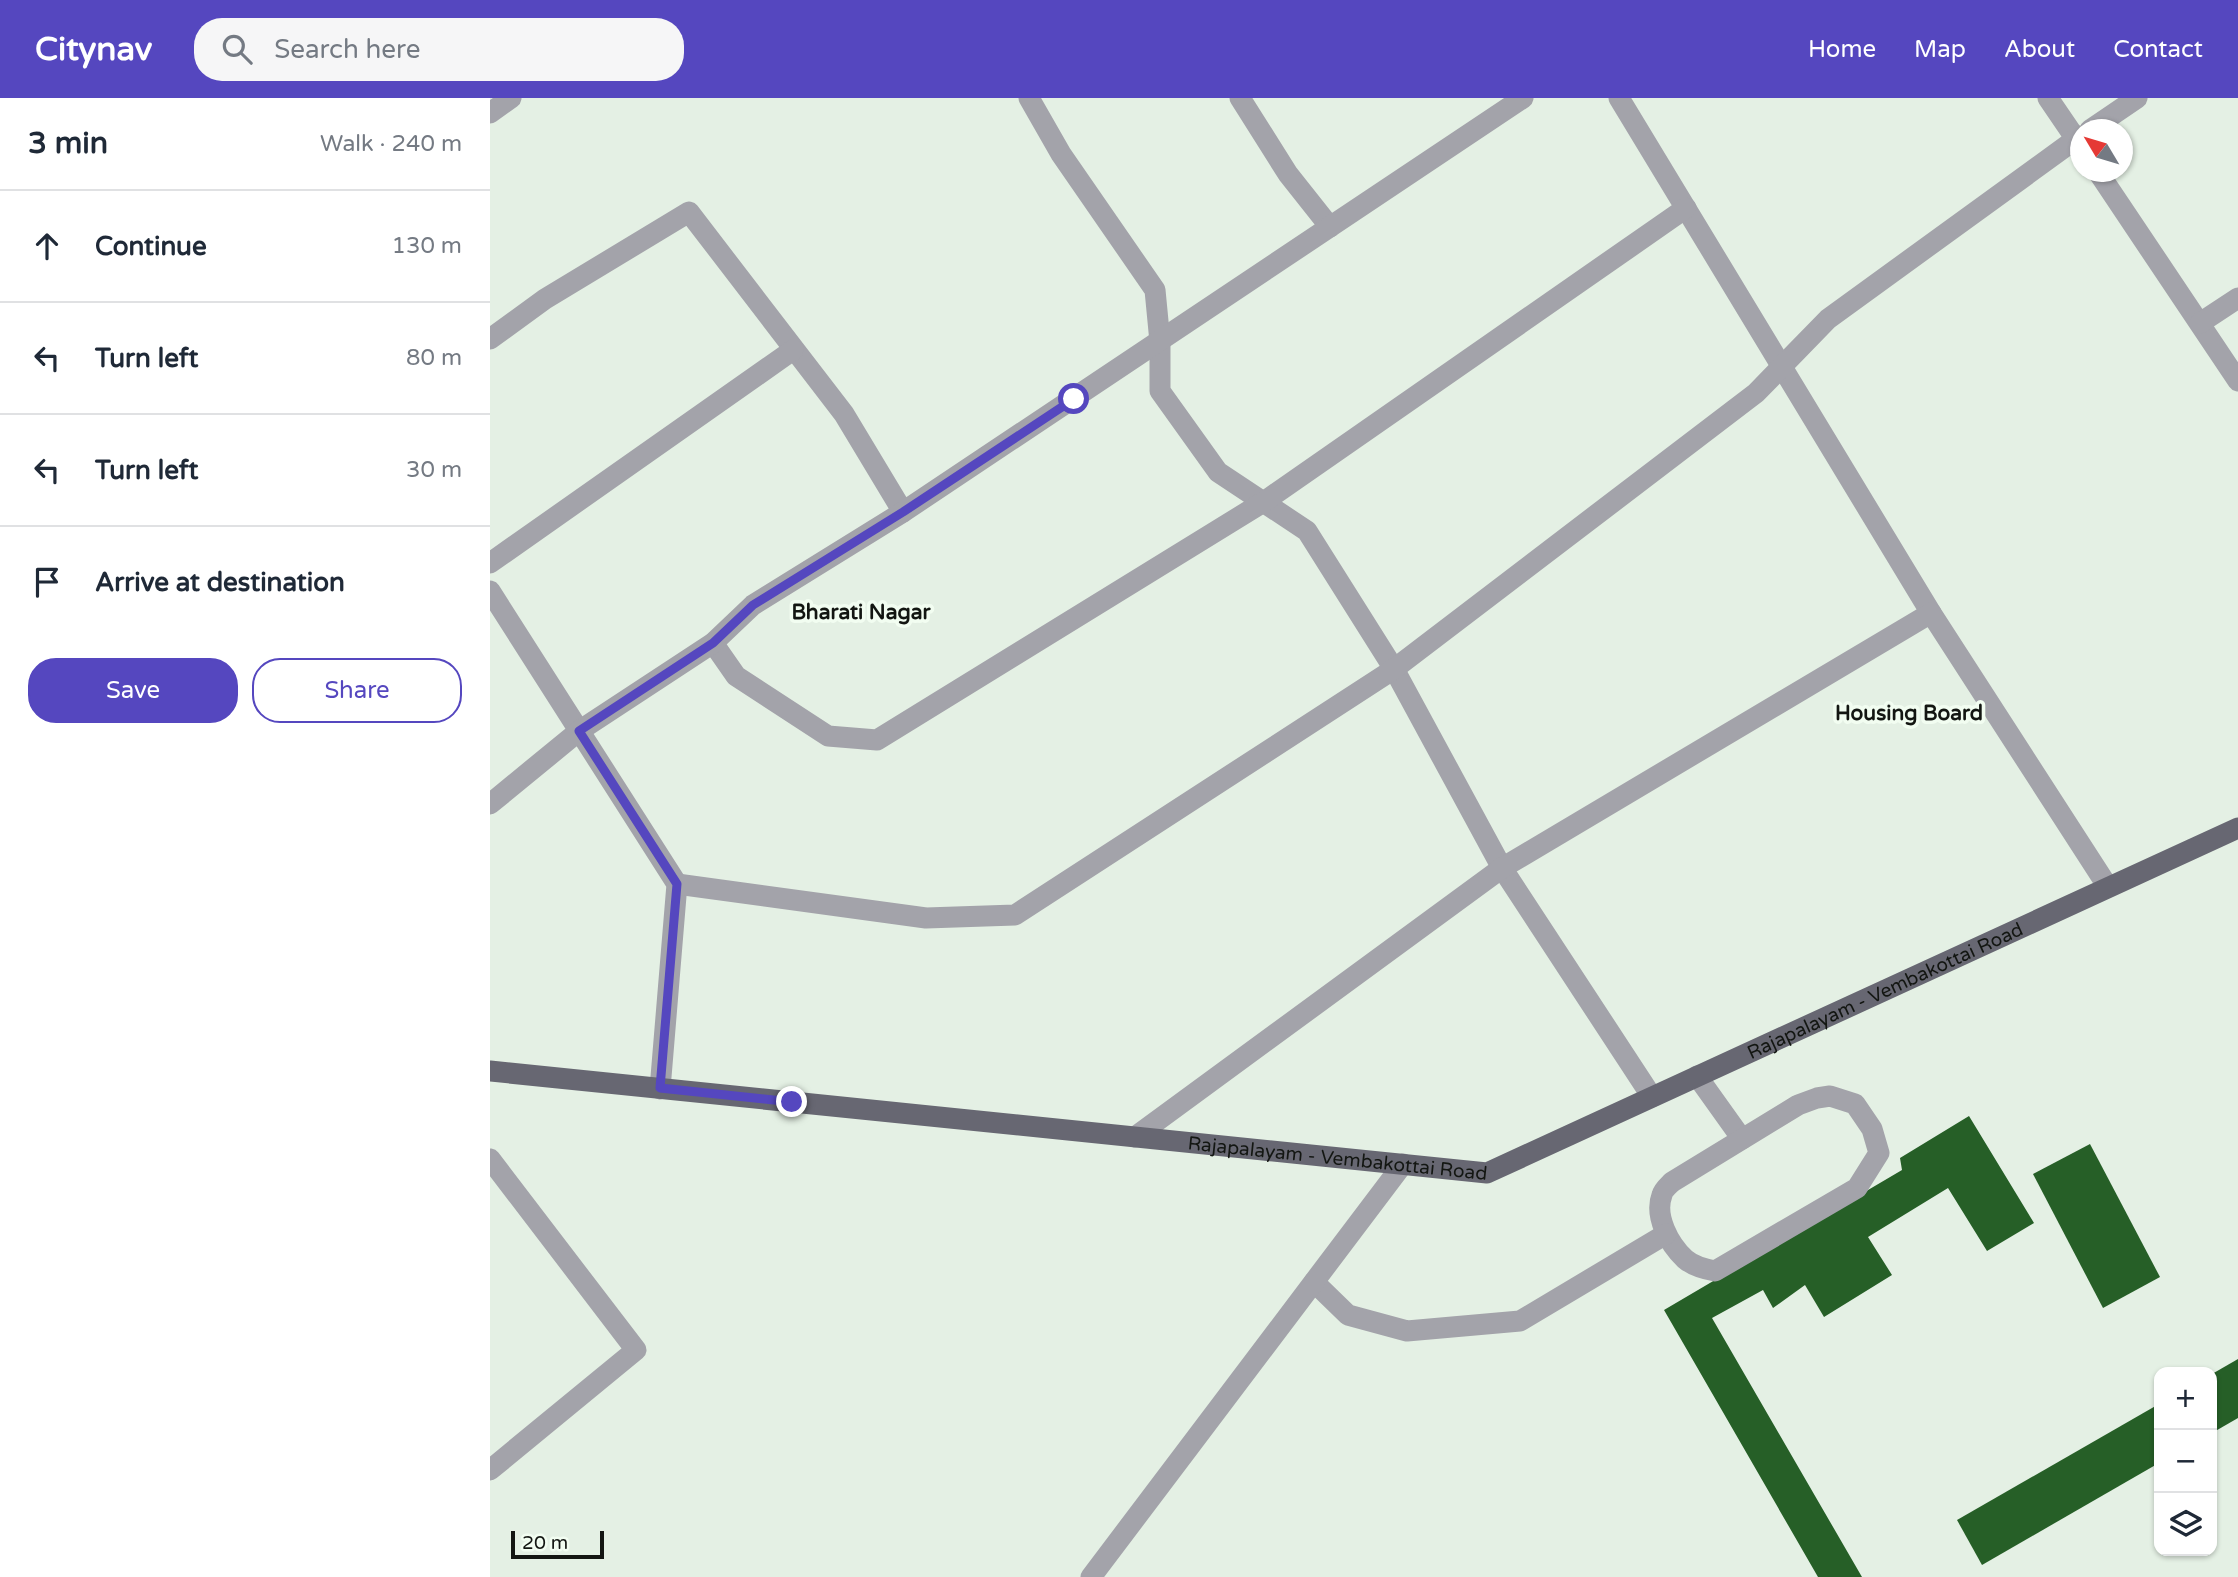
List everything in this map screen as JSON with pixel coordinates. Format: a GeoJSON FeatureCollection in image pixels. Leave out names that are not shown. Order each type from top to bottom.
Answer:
{"type":"FeatureCollection","features":[{"type":"Feature","properties":{"kind":"main road","name":"Rajapalayam - Vembakottai Road"},"geometry":{"type":"LineString","coordinates":[[490,1072],[1487,1173],[2238,828]]}},
{"type":"Feature","properties":{"kind":"street"},"geometry":{"type":"LineString","coordinates":[[490,113],[511,98]]}},
{"type":"Feature","properties":{"kind":"street"},"geometry":{"type":"LineString","coordinates":[[1029,98],[1061,154],[1156,290],[1160,391],[1219,472],[1307,531],[1394,669],[1502,868],[1652,1097]]}},
{"type":"Feature","properties":{"kind":"street"},"geometry":{"type":"LineString","coordinates":[[1240,98],[1288,174],[1330,227]]}},
{"type":"Feature","properties":{"kind":"street"},"geometry":{"type":"LineString","coordinates":[[490,804],[579,731],[713,643],[753,605],[903,512],[1523,98]]}},
{"type":"Feature","properties":{"kind":"street"},"geometry":{"type":"LineString","coordinates":[[1619,98],[1931,613],[2108,887]]}},
{"type":"Feature","properties":{"kind":"street"},"geometry":{"type":"LineString","coordinates":[[2048,98],[2070,123]]}},
{"type":"Feature","properties":{"kind":"street"},"geometry":{"type":"LineString","coordinates":[[2107,119],[2137,98]]}},
{"type":"Feature","properties":{"kind":"street"},"geometry":{"type":"LineString","coordinates":[[677,884],[926,918],[1015,915],[1394,669],[1756,393],[1828,319],[2070,146]]}},
{"type":"Feature","properties":{"kind":"street"},"geometry":{"type":"LineString","coordinates":[[2105,182],[2238,381]]}},
{"type":"Feature","properties":{"kind":"street"},"geometry":{"type":"LineString","coordinates":[[713,643],[736,676],[828,736],[877,740],[1265,501],[1686,208]]}},
{"type":"Feature","properties":{"kind":"street"},"geometry":{"type":"LineString","coordinates":[[490,339],[545,299],[689,212],[844,414],[903,512]]}},
{"type":"Feature","properties":{"kind":"street"},"geometry":{"type":"LineString","coordinates":[[2200,323],[2238,298]]}},
{"type":"Feature","properties":{"kind":"street"},"geometry":{"type":"LineString","coordinates":[[490,563],[793,350]]}},
{"type":"Feature","properties":{"kind":"street"},"geometry":{"type":"LineString","coordinates":[[490,591],[677,884],[660,1088]]}},
{"type":"Feature","properties":{"kind":"street"},"geometry":{"type":"LineString","coordinates":[[1135,1136],[1502,868],[1931,613]]}},
{"type":"Feature","properties":{"kind":"street"},"geometry":{"type":"LineString","coordinates":[[1697,1076],[1742,1139]]}},
{"type":"Feature","properties":{"kind":"street"},"geometry":{"type":"LineString","coordinates":[[1830,1096],[1855,1104],[1872,1129],[1879,1153],[1857,1188],[1715,1271],[1700,1268],[1685,1259],[1666,1234],[1660,1209],[1662,1192],[1672,1182],[1798,1105],[1830,1096]]}},
{"type":"Feature","properties":{"kind":"street"},"geometry":{"type":"LineString","coordinates":[[490,1158],[636,1350],[490,1470]]}},
{"type":"Feature","properties":{"kind":"street"},"geometry":{"type":"LineString","coordinates":[[1091,1577],[1402,1164]]}},
{"type":"Feature","properties":{"kind":"street"},"geometry":{"type":"LineString","coordinates":[[1314,1282],[1348,1315],[1407,1331],[1520,1321],[1666,1234]]}},
{"type":"Feature","properties":{"kind":"building"},"geometry":{"type":"Polygon","coordinates":[[[1969,1116],[2034,1223],[1987,1251],[1948,1188],[1868,1237],[1892,1275],[1824,1317],[1805,1285],[1773,1308],[1763,1290],[1712,1318],[1862,1577],[1818,1577],[1664,1310],[1902,1170],[1900,1158],[1969,1116]]]}},
{"type":"Feature","properties":{"kind":"building"},"geometry":{"type":"Polygon","coordinates":[[[2090,1144],[2160,1277],[2103,1308],[2033,1174],[2090,1144]]]}},
{"type":"Feature","properties":{"kind":"building"},"geometry":{"type":"Polygon","coordinates":[[[2238,1359],[2238,1418],[2217,1430],[2217,1430],[2217,1371],[2238,1359]]]}},
{"type":"Feature","properties":{"kind":"building"},"geometry":{"type":"Polygon","coordinates":[[[2154,1407],[2154,1466],[1982,1565],[1957,1520],[2154,1407]]]}},
{"type":"Feature","properties":{"kind":"district","name":"Bharati Nagar"},"geometry":{"type":"Point","coordinates":[861,612]}},
{"type":"Feature","properties":{"kind":"district","name":"Housing Board"},"geometry":{"type":"Point","coordinates":[1909,713]}},
{"type":"Feature","properties":{"kind":"route"},"geometry":{"type":"LineString","coordinates":[[792,1102],[660,1088],[677,884],[579,731],[713,643],[753,605],[903,512],[1074,399]]}}]}
